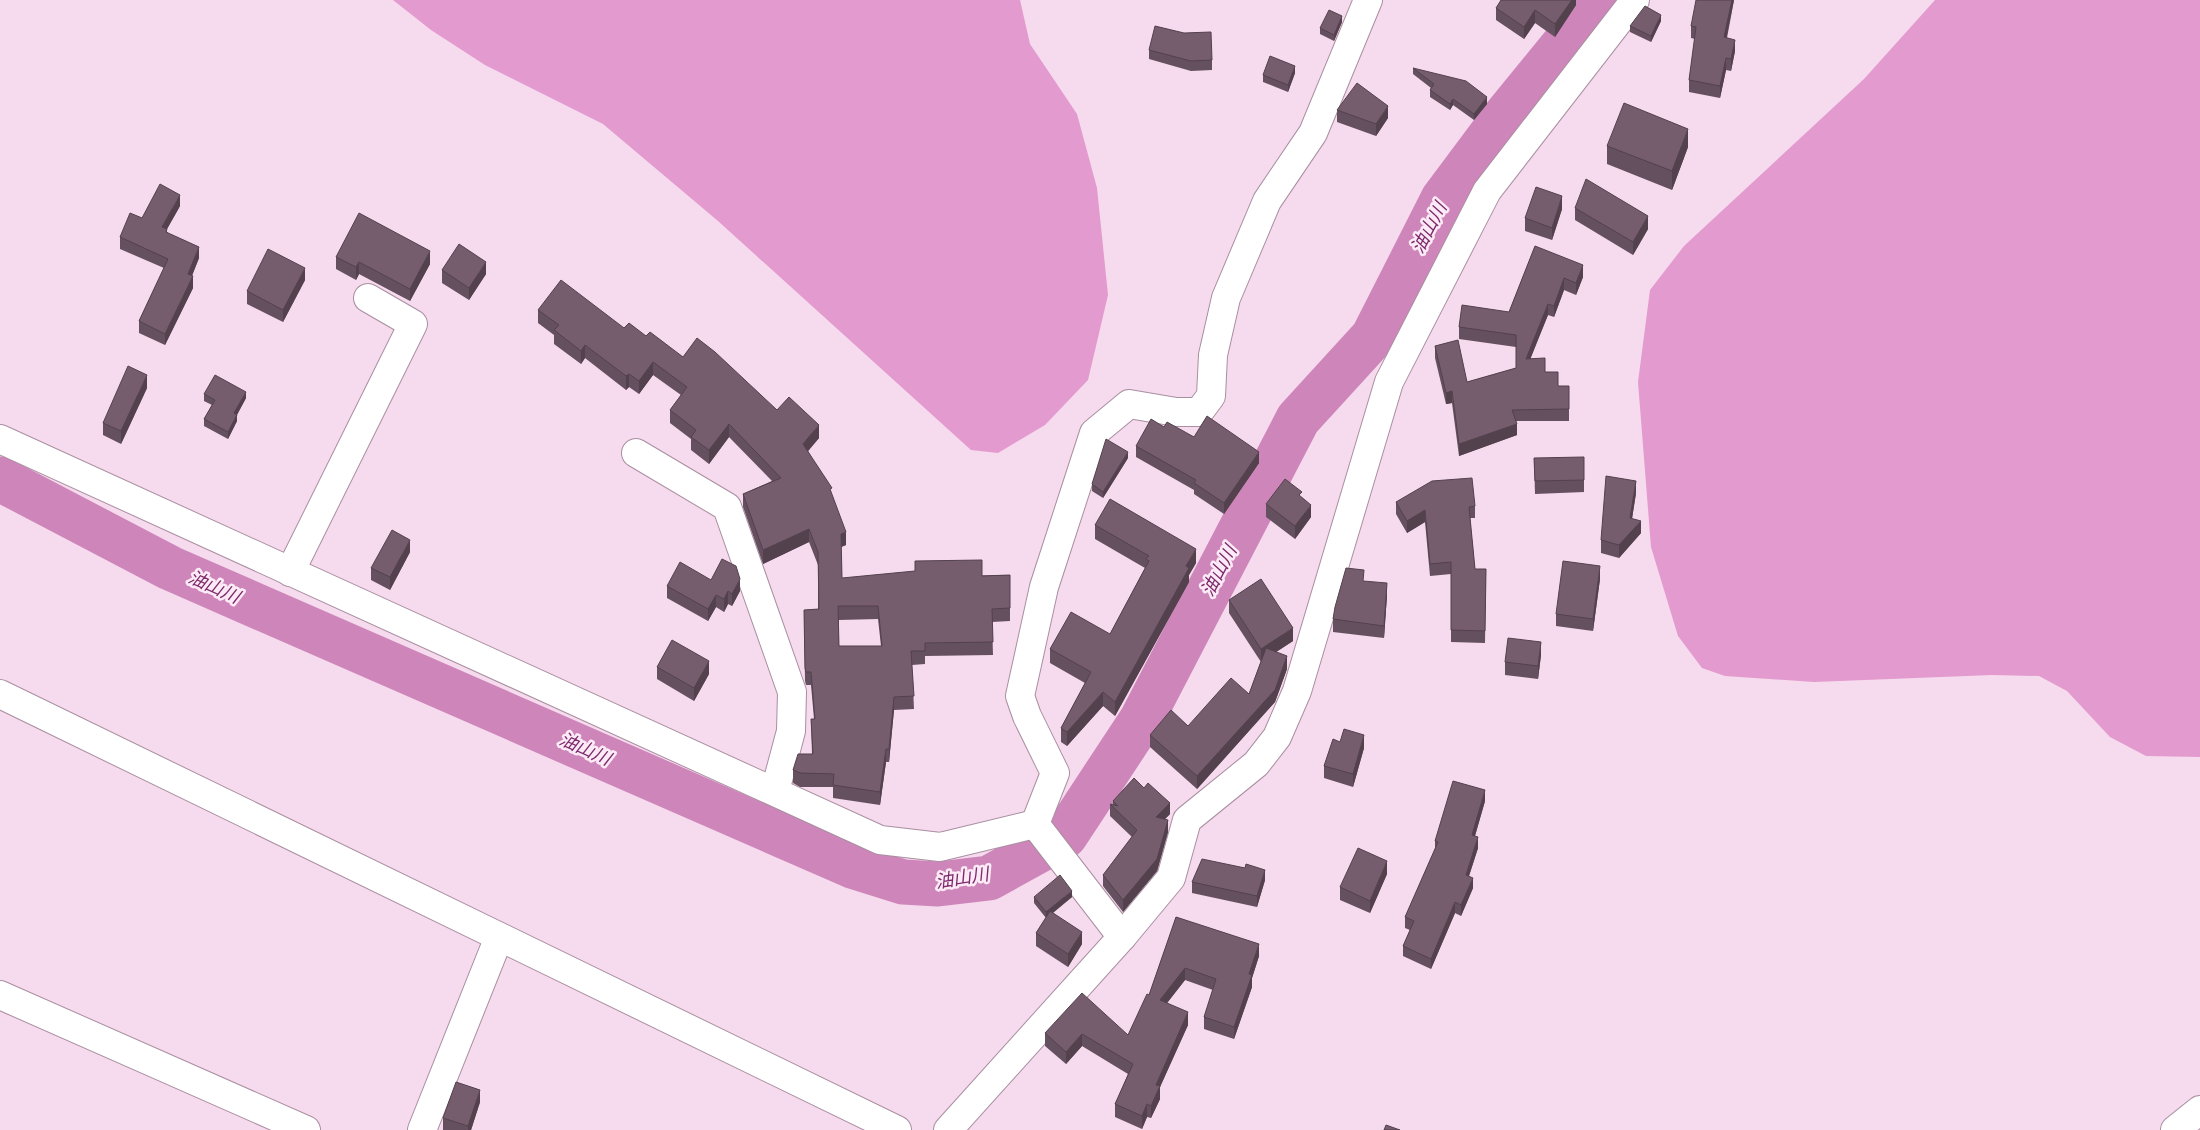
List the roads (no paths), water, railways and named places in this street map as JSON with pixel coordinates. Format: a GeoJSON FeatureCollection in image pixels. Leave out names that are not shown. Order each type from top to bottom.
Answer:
{"type":"FeatureCollection","features":[{"type":"Feature","properties":{"kind":"street"},"geometry":{"type":"LineString","coordinates":[[1035,824],[1055,773],[1027,716],[1020,696],[1044,587],[1094,432],[1129,404],[1176,412],[1199,412],[1211,396],[1213,355],[1226,298],[1267,201],[1313,133],[1368,0]]}},
{"type":"Feature","properties":{"kind":"street"},"geometry":{"type":"LineString","coordinates":[[948,1130],[1122,936],[1171,878],[1187,820],[1256,764],[1277,737],[1297,691],[1389,382],[1487,191],[1634,0]]}},
{"type":"Feature","properties":{"kind":"street"},"geometry":{"type":"LineString","coordinates":[[290,572],[413,324],[368,298]]}},
{"type":"Feature","properties":{"kind":"street"},"geometry":{"type":"LineString","coordinates":[[0,439],[880,840],[940,847],[1035,824]]}},
{"type":"Feature","properties":{"kind":"street"},"geometry":{"type":"LineString","coordinates":[[636,453],[727,507],[792,692],[791,730],[775,791]]}},
{"type":"Feature","properties":{"kind":"street"},"geometry":{"type":"LineString","coordinates":[[0,694],[897,1130]]}},
{"type":"Feature","properties":{"kind":"street"},"geometry":{"type":"LineString","coordinates":[[1035,824],[1068,869],[1122,936]]}},
{"type":"Feature","properties":{"kind":"street"},"geometry":{"type":"LineString","coordinates":[[422,1130],[499,937]]}},
{"type":"Feature","properties":{"kind":"street"},"geometry":{"type":"LineString","coordinates":[[0,995],[306,1130]]}},
{"type":"Feature","properties":{"kind":"street"},"geometry":{"type":"LineString","coordinates":[[2175,1130],[2200,1110]]}},
{"type":"Feature","properties":{"kind":"waterway","name":"油山川"},"geometry":{"type":"LineString","coordinates":[[0,479],[170,568],[852,866],[903,882],[938,884],[989,878],[1065,836],[1142,719],[1298,419],[1373,337],[1443,199],[1502,120],[1600,0]]}}]}
